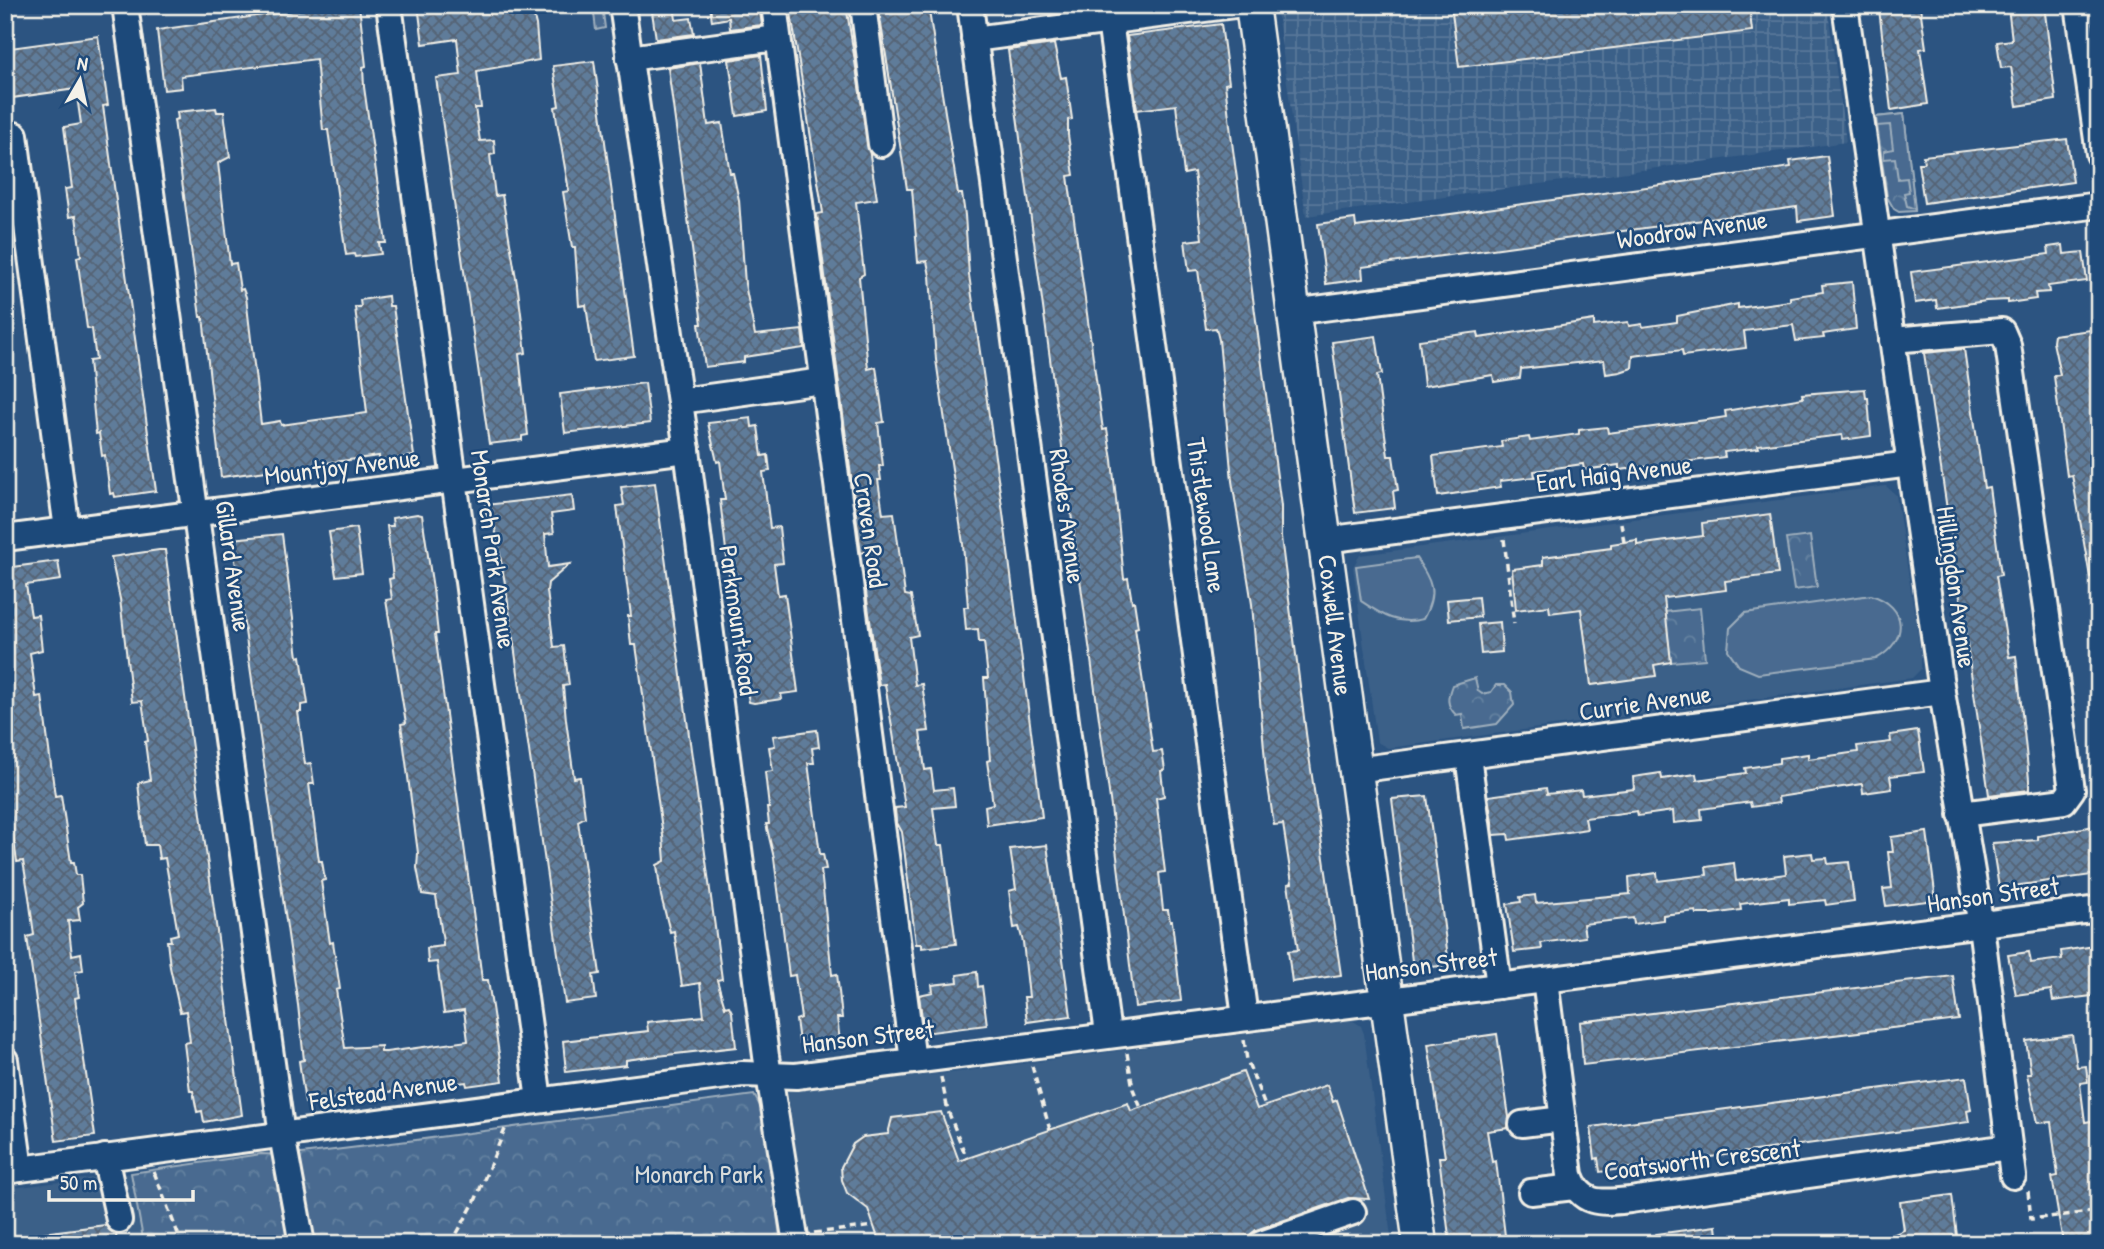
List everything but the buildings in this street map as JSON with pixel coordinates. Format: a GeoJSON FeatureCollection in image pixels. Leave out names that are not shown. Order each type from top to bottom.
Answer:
{"type":"FeatureCollection","features":[{"type":"Feature","properties":{"kind":"main road","name":"Coxwell Avenue"},"geometry":{"type":"LineString","coordinates":[[1252,5],[1420,1244]]}},
{"type":"Feature","properties":{"kind":"street","name":"Gillard Avenue"},"geometry":{"type":"LineString","coordinates":[[125,5],[282,1135],[302,1244]]}},
{"type":"Feature","properties":{"kind":"street","name":"Monarch Park Avenue"},"geometry":{"type":"LineString","coordinates":[[389,5],[539,1100]]}},
{"type":"Feature","properties":{"kind":"street","name":"Parkmount Road"},"geometry":{"type":"LineString","coordinates":[[622,5],[687,450],[769,1076],[795,1240]]}},
{"type":"Feature","properties":{"kind":"street","name":"Craven Road"},"geometry":{"type":"LineString","coordinates":[[774,5],[776,38],[913,1061]]}},
{"type":"Feature","properties":{"kind":"street"},"geometry":{"type":"LineString","coordinates":[[863,5],[881,144]]}},
{"type":"Feature","properties":{"kind":"street","name":"Rhodes Avenue"},"geometry":{"type":"LineString","coordinates":[[970,5],[1117,1041]]}},
{"type":"Feature","properties":{"kind":"street"},"geometry":{"type":"LineString","coordinates":[[974,39],[1190,8],[1235,5]]}},
{"type":"Feature","properties":{"kind":"street","name":"Hillingdon Avenue"},"geometry":{"type":"LineString","coordinates":[[1845,5],[1942,692],[1981,926],[2009,1147],[2020,1179]]}},
{"type":"Feature","properties":{"kind":"street"},"geometry":{"type":"LineString","coordinates":[[2077,5],[2099,154]]}},
{"type":"Feature","properties":{"kind":"street","name":"Thistlewood Lane"},"geometry":{"type":"LineString","coordinates":[[1110,21],[1244,1024]]}},
{"type":"Feature","properties":{"kind":"street"},"geometry":{"type":"LineString","coordinates":[[629,58],[776,38]]}},
{"type":"Feature","properties":{"kind":"street"},"geometry":{"type":"LineString","coordinates":[[5,137],[15,135],[67,530]]}},
{"type":"Feature","properties":{"kind":"street","name":"Woodrow Avenue"},"geometry":{"type":"LineString","coordinates":[[1293,312],[2099,205]]}},
{"type":"Feature","properties":{"kind":"street"},"geometry":{"type":"LineString","coordinates":[[1892,340],[2002,331],[2008,345],[2012,372],[2072,790],[2064,801],[1961,814]]}},
{"type":"Feature","properties":{"kind":"street"},"geometry":{"type":"LineString","coordinates":[[680,401],[822,381]]}},
{"type":"Feature","properties":{"kind":"street","name":"Mountjoy Avenue"},"geometry":{"type":"LineString","coordinates":[[5,538],[687,450]]}},
{"type":"Feature","properties":{"kind":"street","name":"Earl Haig Avenue"},"geometry":{"type":"LineString","coordinates":[[1325,540],[1910,464]]}},
{"type":"Feature","properties":{"kind":"street","name":"Currie Avenue"},"geometry":{"type":"LineString","coordinates":[[1355,770],[1942,692]]}},
{"type":"Feature","properties":{"kind":"street"},"geometry":{"type":"LineString","coordinates":[[1468,756],[1499,986]]}},
{"type":"Feature","properties":{"kind":"street","name":"Hanson Street"},"geometry":{"type":"LineString","coordinates":[[769,1076],[796,1076],[913,1061],[1117,1041],[1244,1024],[1387,999],[2099,909]]}},
{"type":"Feature","properties":{"kind":"street","name":"Coatsworth Crescent"},"geometry":{"type":"LineString","coordinates":[[1545,980],[1574,1187],[1584,1198],[1598,1203],[2009,1147]]}},
{"type":"Feature","properties":{"kind":"street"},"geometry":{"type":"LineString","coordinates":[[5,1060],[13,1170]]}},
{"type":"Feature","properties":{"kind":"street","name":"Felstead Avenue"},"geometry":{"type":"LineString","coordinates":[[13,1170],[742,1074],[769,1076]]}},
{"type":"Feature","properties":{"kind":"street"},"geometry":{"type":"LineString","coordinates":[[1522,1124],[1563,1119]]}},
{"type":"Feature","properties":{"kind":"street"},"geometry":{"type":"LineString","coordinates":[[105,1157],[119,1220]]}},
{"type":"Feature","properties":{"kind":"street"},"geometry":{"type":"LineString","coordinates":[[1531,1192],[1574,1187]]}},
{"type":"Feature","properties":{"kind":"street"},"geometry":{"type":"LineString","coordinates":[[1261,1244],[1353,1212]]}},
{"type":"Feature","properties":{"kind":"path"},"geometry":{"type":"LineString","coordinates":[[1620,518],[1624,542]]}},
{"type":"Feature","properties":{"kind":"path"},"geometry":{"type":"LineString","coordinates":[[1505,548],[1514,624]]}},
{"type":"Feature","properties":{"kind":"path"},"geometry":{"type":"LineString","coordinates":[[1244,1024],[1247,1060],[1265,1107]]}},
{"type":"Feature","properties":{"kind":"path"},"geometry":{"type":"LineString","coordinates":[[1117,1041],[1141,1108]]}},
{"type":"Feature","properties":{"kind":"path"},"geometry":{"type":"LineString","coordinates":[[1031,1060],[1050,1130]]}},
{"type":"Feature","properties":{"kind":"path"},"geometry":{"type":"LineString","coordinates":[[939,1072],[948,1111],[967,1159]]}},
{"type":"Feature","properties":{"kind":"path"},"geometry":{"type":"LineString","coordinates":[[451,1244],[475,1200],[507,1125]]}},
{"type":"Feature","properties":{"kind":"path"},"geometry":{"type":"LineString","coordinates":[[153,1166],[182,1244]]}},
{"type":"Feature","properties":{"kind":"path"},"geometry":{"type":"LineString","coordinates":[[2020,1179],[2032,1219],[2099,1211]]}},
{"type":"Feature","properties":{"kind":"path"},"geometry":{"type":"LineString","coordinates":[[795,1240],[874,1227]]}},
{"type":"Feature","properties":{"kind":"shaded area"},"geometry":{"type":"Polygon","coordinates":[[[1276,5],[1827,5],[1846,142],[1306,216],[1276,5]]]}},
{"type":"Feature","properties":{"kind":"shaded area"},"geometry":{"type":"Polygon","coordinates":[[[1886,486],[1896,495],[1921,655],[1921,669],[1912,678],[1388,748],[1377,742],[1353,567],[1360,555],[1886,486]]]}},
{"type":"Feature","properties":{"kind":"shaded area"},"geometry":{"type":"Polygon","coordinates":[[[1352,1020],[1361,1026],[1364,1034],[1392,1244],[809,1244],[787,1087],[951,1073],[1352,1020]]]}},
{"type":"Feature","properties":{"kind":"shaded area"},"geometry":{"type":"Polygon","coordinates":[[[131,1173],[144,1244],[5,1244],[5,1189],[131,1173]]]}},
{"type":"Feature","properties":{"kind":"green space"},"geometry":{"type":"Polygon","coordinates":[[[593,5],[602,5],[605,28],[596,30],[593,5]]]}},
{"type":"Feature","properties":{"kind":"green space"},"geometry":{"type":"Polygon","coordinates":[[[1066,5],[1101,5],[1100,13],[1068,17],[1066,5]]]}},
{"type":"Feature","properties":{"kind":"green space"},"geometry":{"type":"Polygon","coordinates":[[[1904,114],[1915,211],[1899,212],[1887,197],[1876,117],[1904,114]]]}},
{"type":"Feature","properties":{"kind":"green space"},"geometry":{"type":"Polygon","coordinates":[[[1904,114],[1915,209],[1907,206],[1904,193],[1909,192],[1907,178],[1898,179],[1895,158],[1884,159],[1884,151],[1893,149],[1890,125],[1877,126],[1876,117],[1904,114]]]}},
{"type":"Feature","properties":{"kind":"green space"},"geometry":{"type":"Polygon","coordinates":[[[1810,536],[1817,587],[1794,590],[1786,539],[1810,536]]]}},
{"type":"Feature","properties":{"kind":"green space"},"geometry":{"type":"Polygon","coordinates":[[[1416,558],[1426,574],[1432,594],[1423,619],[1398,620],[1383,615],[1361,601],[1356,566],[1416,558]]]}},
{"type":"Feature","properties":{"kind":"green space"},"geometry":{"type":"Polygon","coordinates":[[[1871,595],[1892,607],[1900,624],[1894,643],[1876,659],[1758,674],[1739,666],[1728,650],[1730,628],[1745,613],[1871,595]]]}},
{"type":"Feature","properties":{"kind":"green space"},"geometry":{"type":"Polygon","coordinates":[[[1700,608],[1705,659],[1671,662],[1665,612],[1700,608]]]}},
{"type":"Feature","properties":{"kind":"green space"},"geometry":{"type":"Polygon","coordinates":[[[1475,678],[1478,691],[1482,694],[1491,692],[1496,685],[1505,685],[1512,692],[1514,705],[1497,724],[1464,729],[1462,714],[1456,715],[1449,705],[1449,694],[1452,685],[1475,678]]]}},
{"type":"Feature","properties":{"kind":"green space","name":"Monarch Park"},"geometry":{"type":"Polygon","coordinates":[[[754,1095],[763,1111],[781,1244],[144,1244],[131,1173],[261,1154],[293,1155],[754,1095]]]}}]}
